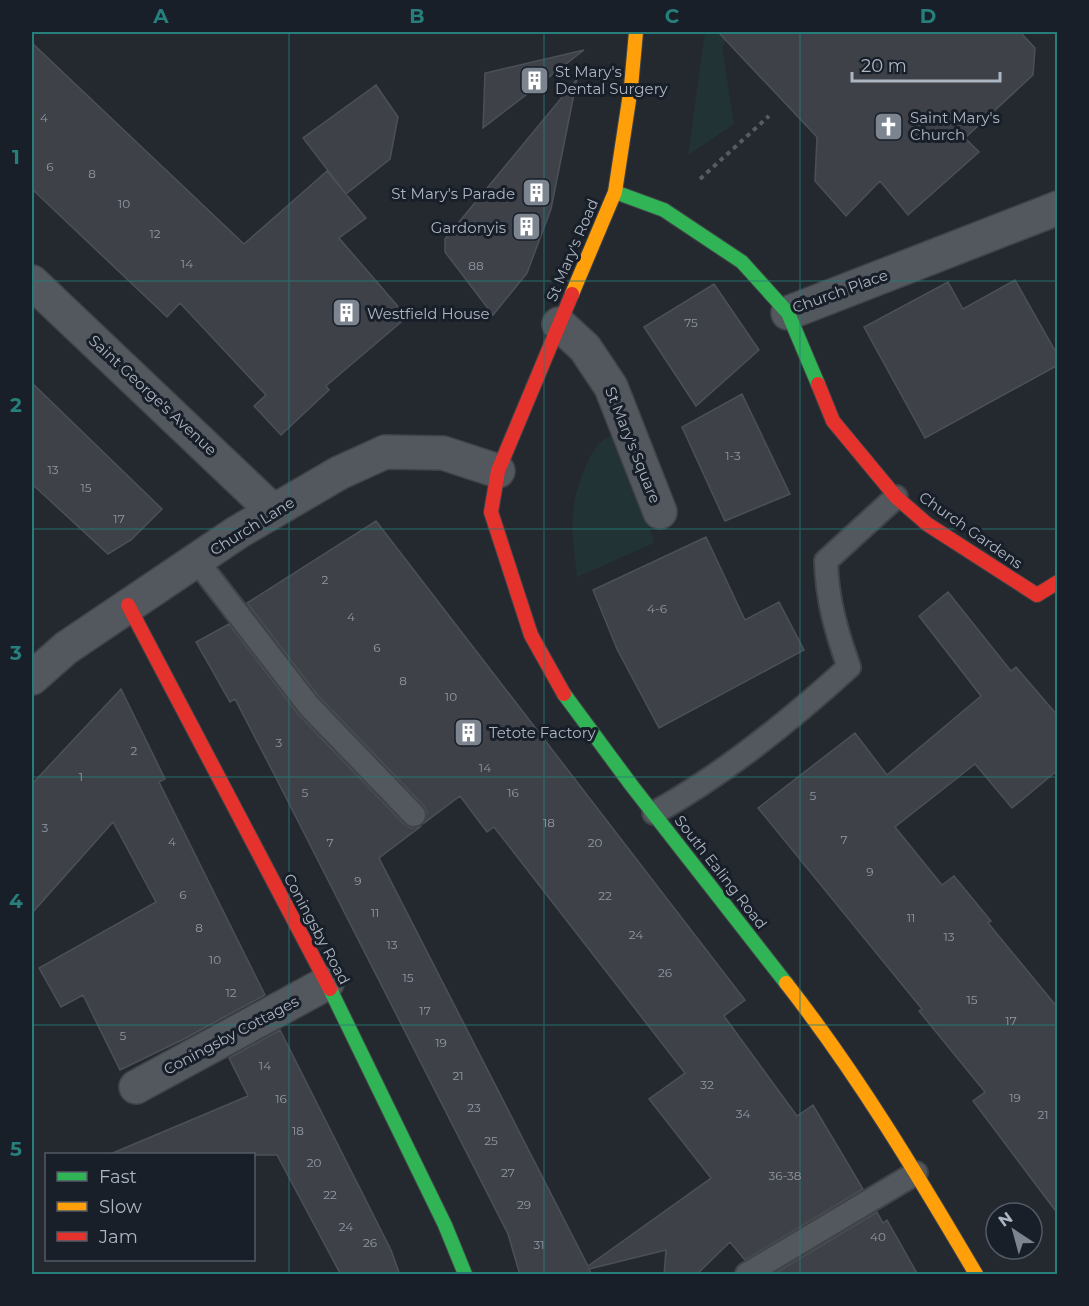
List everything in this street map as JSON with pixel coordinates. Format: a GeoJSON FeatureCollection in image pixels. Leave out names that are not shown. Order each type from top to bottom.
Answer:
{"type":"FeatureCollection","features":[{"type":"Feature","properties":{"kind":"main road","name":"St Mary's Road"},"geometry":{"type":"LineString","coordinates":[[498,471],[615,192],[631,87],[636,32]]}},
{"type":"Feature","properties":{"kind":"main road","name":"Church Place"},"geometry":{"type":"LineString","coordinates":[[615,192],[664,210],[742,262],[788,313]]}},
{"type":"Feature","properties":{"kind":"main road","name":"Church Gardens"},"geometry":{"type":"LineString","coordinates":[[788,313],[833,421],[896,497],[927,524],[1037,595],[1058,582]]}},
{"type":"Feature","properties":{"kind":"main road","name":"South Ealing Road"},"geometry":{"type":"LineString","coordinates":[[498,471],[491,512],[531,635],[560,688],[829,1038],[916,1173],[976,1275]]}},
{"type":"Feature","properties":{"kind":"main road","name":"Coningsby Road"},"geometry":{"type":"LineString","coordinates":[[128,605],[327,983],[445,1225],[465,1275]]}},
{"type":"Feature","properties":{"kind":"street","name":"Church Place"},"geometry":{"type":"LineString","coordinates":[[788,313],[1058,208]]}},
{"type":"Feature","properties":{"kind":"street","name":"Saint George's Avenue"},"geometry":{"type":"LineString","coordinates":[[32,282],[272,510]]}},
{"type":"Feature","properties":{"kind":"street","name":"St Mary's Square"},"geometry":{"type":"LineString","coordinates":[[559,324],[585,348],[611,387],[660,512]]}},
{"type":"Feature","properties":{"kind":"street","name":"Church Lane"},"geometry":{"type":"LineString","coordinates":[[32,678],[66,648],[272,510],[339,473],[385,452],[442,453],[498,471]]}},
{"type":"Feature","properties":{"kind":"street","name":"Coningsby Cottages"},"geometry":{"type":"LineString","coordinates":[[136,1087],[327,983]]}},
{"type":"Feature","properties":{"kind":"lane"},"geometry":{"type":"LineString","coordinates":[[654,813],[687,795],[814,699],[849,667],[834,623],[827,593],[826,561],[896,497]]}},
{"type":"Feature","properties":{"kind":"lane"},"geometry":{"type":"LineString","coordinates":[[196,561],[309,706],[414,815]]}},
{"type":"Feature","properties":{"kind":"lane"},"geometry":{"type":"LineString","coordinates":[[747,1275],[916,1173]]}},
{"type":"Feature","properties":{"kind":"path"},"geometry":{"type":"LineString","coordinates":[[700,179],[769,116]]}},
{"type":"Feature","properties":{"kind":"shaded area"},"geometry":{"type":"Polygon","coordinates":[[[705,32],[730,32],[722,48],[734,124],[688,155],[705,32]]]}},
{"type":"Feature","properties":{"kind":"shaded area"},"geometry":{"type":"Polygon","coordinates":[[[621,432],[654,543],[577,577],[572,520],[580,481],[595,448],[603,440],[621,432]]]}},
{"type":"Feature","properties":{"kind":"building","name":"Saint Mary's Church"},"geometry":{"type":"Polygon","coordinates":[[[718,32],[1020,32],[1035,48],[1033,75],[965,138],[979,152],[908,215],[880,181],[846,216],[815,181],[817,137],[718,32]]]}},
{"type":"Feature","properties":{"kind":"building"},"geometry":{"type":"Polygon","coordinates":[[[32,43],[244,244],[327,171],[366,218],[339,238],[407,317],[326,386],[329,390],[281,435],[254,406],[266,395],[180,303],[167,317],[32,189],[32,43]]]}},
{"type":"Feature","properties":{"kind":"building","name":"St Mary's Dental Surgery"},"geometry":{"type":"Polygon","coordinates":[[[584,50],[483,128],[485,73],[584,50]]]}},
{"type":"Feature","properties":{"kind":"building"},"geometry":{"type":"Polygon","coordinates":[[[577,79],[551,209],[527,273],[493,315],[445,252],[445,239],[577,79]]]}},
{"type":"Feature","properties":{"kind":"building"},"geometry":{"type":"Polygon","coordinates":[[[376,85],[398,117],[390,159],[346,194],[303,138],[376,85]]]}},
{"type":"Feature","properties":{"kind":"building"},"geometry":{"type":"Polygon","coordinates":[[[1015,280],[1058,356],[1058,365],[925,438],[864,327],[948,282],[963,309],[1015,280]]]}},
{"type":"Feature","properties":{"kind":"building"},"geometry":{"type":"Polygon","coordinates":[[[714,284],[759,350],[696,406],[644,327],[714,284]]]}},
{"type":"Feature","properties":{"kind":"building"},"geometry":{"type":"Polygon","coordinates":[[[32,383],[162,509],[131,540],[108,554],[32,484],[32,383]]]}},
{"type":"Feature","properties":{"kind":"building"},"geometry":{"type":"Polygon","coordinates":[[[742,394],[790,494],[725,521],[682,427],[742,394]]]}},
{"type":"Feature","properties":{"kind":"building"},"geometry":{"type":"Polygon","coordinates":[[[376,521],[745,1000],[724,1016],[797,1116],[813,1105],[863,1189],[745,1260],[730,1242],[696,1275],[664,1275],[666,1250],[589,1269],[592,1275],[520,1275],[508,1234],[275,776],[235,699],[230,702],[196,642],[229,624],[299,715],[404,824],[411,828],[420,827],[379,858],[588,1266],[711,1178],[649,1099],[685,1073],[494,827],[487,832],[460,796],[424,823],[427,812],[424,806],[319,697],[247,603],[376,521]]]}},
{"type":"Feature","properties":{"kind":"building"},"geometry":{"type":"Polygon","coordinates":[[[706,537],[745,620],[779,602],[804,650],[659,728],[617,649],[593,590],[706,537]]]}},
{"type":"Feature","properties":{"kind":"building"},"geometry":{"type":"Polygon","coordinates":[[[948,592],[1011,671],[1016,667],[1058,716],[1058,770],[1012,808],[975,764],[895,827],[942,885],[954,876],[991,921],[988,923],[1058,1008],[1058,1214],[973,1101],[985,1092],[919,1011],[922,1009],[758,808],[855,733],[887,775],[981,696],[919,616],[948,592]]]}},
{"type":"Feature","properties":{"kind":"building"},"geometry":{"type":"Polygon","coordinates":[[[121,689],[165,779],[159,782],[265,995],[184,1039],[120,1070],[83,995],[61,1007],[39,968],[156,902],[113,822],[32,913],[32,784],[121,689]]]}},
{"type":"Feature","properties":{"kind":"building"},"geometry":{"type":"Polygon","coordinates":[[[280,1030],[391,1250],[400,1275],[341,1275],[277,1155],[113,1153],[248,1096],[229,1058],[280,1030]]]}},
{"type":"Feature","properties":{"kind":"building"},"geometry":{"type":"Polygon","coordinates":[[[877,1212],[883,1223],[887,1220],[918,1275],[772,1275],[877,1212]]]}},
{"type":"Feature","properties":{"kind":"traffic: fast"},"geometry":{"type":"LineString","coordinates":[[615,192],[664,210],[742,262],[788,313],[818,384]]}},
{"type":"Feature","properties":{"kind":"traffic: fast"},"geometry":{"type":"LineString","coordinates":[[564,694],[632,786],[786,983]]}},
{"type":"Feature","properties":{"kind":"traffic: fast"},"geometry":{"type":"LineString","coordinates":[[330,989],[445,1225],[465,1274]]}},
{"type":"Feature","properties":{"kind":"traffic: slow"},"geometry":{"type":"LineString","coordinates":[[572,294],[615,192],[631,87],[636,32]]}},
{"type":"Feature","properties":{"kind":"traffic: slow"},"geometry":{"type":"LineString","coordinates":[[786,983],[862,1089],[976,1274]]}},
{"type":"Feature","properties":{"kind":"traffic: jam"},"geometry":{"type":"LineString","coordinates":[[564,694],[531,635],[491,512],[498,471],[572,294]]}},
{"type":"Feature","properties":{"kind":"traffic: jam"},"geometry":{"type":"LineString","coordinates":[[818,384],[833,421],[896,497],[927,524],[1037,595],[1058,582]]}},
{"type":"Feature","properties":{"kind":"traffic: jam"},"geometry":{"type":"LineString","coordinates":[[128,605],[330,989]]}},
{"type":"Feature","properties":{"kind":"place","name":"St Mary's Dental Surgery"},"geometry":{"type":"Point","coordinates":[534,80]}},
{"type":"Feature","properties":{"kind":"place","name":"Saint Mary's Church"},"geometry":{"type":"Point","coordinates":[889,126]}},
{"type":"Feature","properties":{"kind":"place","name":"St Mary's Parade"},"geometry":{"type":"Point","coordinates":[536,193]}},
{"type":"Feature","properties":{"kind":"place","name":"Gardonyis"},"geometry":{"type":"Point","coordinates":[527,227]}},
{"type":"Feature","properties":{"kind":"place","name":"Westfield House"},"geometry":{"type":"Point","coordinates":[346,313]}},
{"type":"Feature","properties":{"kind":"place","name":"Tetote Factory"},"geometry":{"type":"Point","coordinates":[468,732]}}]}
